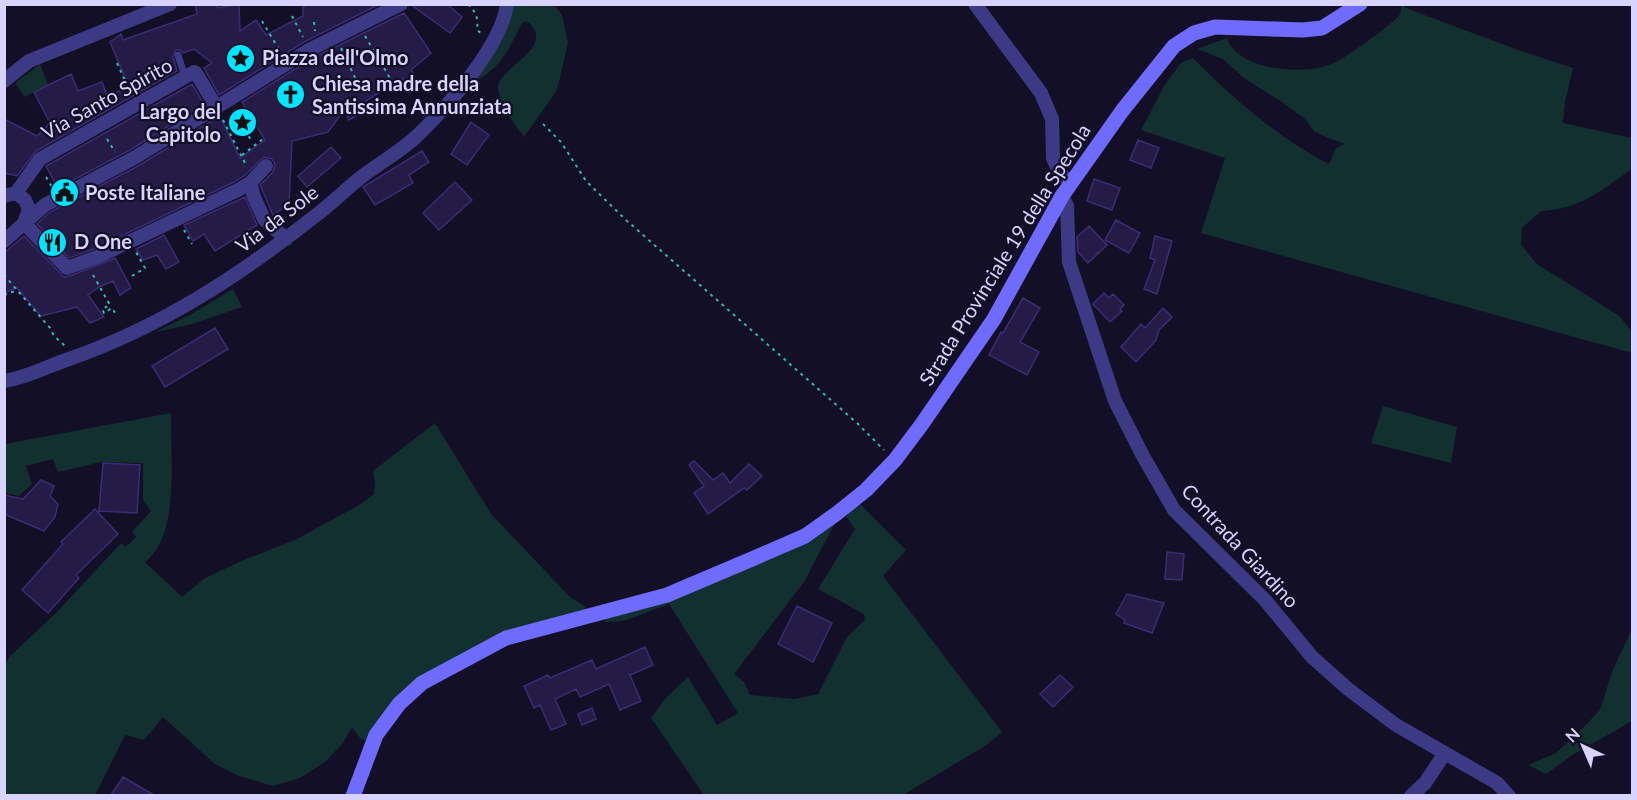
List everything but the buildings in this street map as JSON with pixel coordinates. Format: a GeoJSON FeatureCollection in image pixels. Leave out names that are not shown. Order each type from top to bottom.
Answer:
{"type":"FeatureCollection","features":[{"type":"Feature","properties":{"kind":"main road","name":"Strada Provinciale 19 della Specola"},"geometry":{"type":"LineString","coordinates":[[353,795],[376,735],[399,704],[422,683],[506,638],[667,595],[805,536],[866,490],[895,460],[994,319],[1066,190],[1122,111],[1174,46],[1194,33],[1215,27],[1303,30],[1322,28],[1359,4]]}},
{"type":"Feature","properties":{"kind":"street"},"geometry":{"type":"LineString","coordinates":[[4,81],[28,62],[170,4]]}},
{"type":"Feature","properties":{"kind":"street"},"geometry":{"type":"LineString","coordinates":[[4,241],[58,193],[123,164],[309,50],[402,4]]}},
{"type":"Feature","properties":{"kind":"street","name":"Via da Sole"},"geometry":{"type":"LineString","coordinates":[[4,381],[75,357],[164,319],[205,296],[286,239],[362,176],[418,135],[457,92],[486,55],[502,22],[507,4]]}},
{"type":"Feature","properties":{"kind":"street"},"geometry":{"type":"LineString","coordinates":[[975,4],[1041,93],[1052,119],[1053,158],[1066,190]]}},
{"type":"Feature","properties":{"kind":"street"},"geometry":{"type":"LineString","coordinates":[[189,75],[196,73],[223,104]]}},
{"type":"Feature","properties":{"kind":"street","name":"Via Santo Spirito"},"geometry":{"type":"LineString","coordinates":[[10,195],[40,159],[189,75]]}},
{"type":"Feature","properties":{"kind":"street"},"geometry":{"type":"LineString","coordinates":[[25,224],[67,268],[130,242],[250,183],[266,166]]}},
{"type":"Feature","properties":{"kind":"street"},"geometry":{"type":"LineString","coordinates":[[250,183],[264,219],[286,239]]}},
{"type":"Feature","properties":{"kind":"street","name":"Contrada Giardino"},"geometry":{"type":"LineString","coordinates":[[1066,190],[1069,262],[1115,401],[1174,510],[1265,600],[1312,657],[1348,689],[1396,725],[1497,783],[1509,795]]}},
{"type":"Feature","properties":{"kind":"street"},"geometry":{"type":"LineString","coordinates":[[10,195],[25,200],[29,209],[25,224]]}},
{"type":"Feature","properties":{"kind":"street"},"geometry":{"type":"LineString","coordinates":[[1411,795],[1425,783],[1445,753]]}},
{"type":"Feature","properties":{"kind":"lane"},"geometry":{"type":"LineString","coordinates":[[178,55],[189,75]]}},
{"type":"Feature","properties":{"kind":"path"},"geometry":{"type":"LineString","coordinates":[[468,4],[476,11],[477,30],[483,34],[487,29]]}},
{"type":"Feature","properties":{"kind":"path"},"geometry":{"type":"LineString","coordinates":[[292,16],[309,50]]}},
{"type":"Feature","properties":{"kind":"path"},"geometry":{"type":"LineString","coordinates":[[262,21],[287,64]]}},
{"type":"Feature","properties":{"kind":"path"},"geometry":{"type":"LineString","coordinates":[[360,25],[394,85]]}},
{"type":"Feature","properties":{"kind":"path"},"geometry":{"type":"LineString","coordinates":[[336,37],[359,86],[343,94]]}},
{"type":"Feature","properties":{"kind":"path"},"geometry":{"type":"LineString","coordinates":[[117,63],[136,105]]}},
{"type":"Feature","properties":{"kind":"path"},"geometry":{"type":"LineString","coordinates":[[223,104],[252,142]]}},
{"type":"Feature","properties":{"kind":"path"},"geometry":{"type":"LineString","coordinates":[[223,104],[242,155],[263,139]]}},
{"type":"Feature","properties":{"kind":"path"},"geometry":{"type":"LineString","coordinates":[[543,124],[561,142],[586,181],[626,220],[857,423],[895,460]]}},
{"type":"Feature","properties":{"kind":"path"},"geometry":{"type":"LineString","coordinates":[[98,126],[123,164]]}},
{"type":"Feature","properties":{"kind":"path"},"geometry":{"type":"LineString","coordinates":[[48,172],[45,174],[58,193]]}},
{"type":"Feature","properties":{"kind":"path"},"geometry":{"type":"LineString","coordinates":[[130,242],[146,268],[132,276]]}},
{"type":"Feature","properties":{"kind":"path"},"geometry":{"type":"LineString","coordinates":[[85,262],[110,305],[102,309],[104,313],[112,308],[117,315]]}},
{"type":"Feature","properties":{"kind":"path"},"geometry":{"type":"LineString","coordinates":[[4,275],[50,328],[54,336],[75,357]]}},
{"type":"Feature","properties":{"kind":"path"},"geometry":{"type":"LineString","coordinates":[[4,295],[18,290]]}},
{"type":"Feature","properties":{"kind":"green space"},"geometry":{"type":"Polygon","coordinates":[[[510,5],[554,5],[562,15],[568,43],[557,90],[524,137],[504,108],[498,88],[500,80],[532,49],[536,40],[535,31],[527,21],[522,23],[498,64],[475,81],[510,5]]]}},
{"type":"Feature","properties":{"kind":"green space"},"geometry":{"type":"Polygon","coordinates":[[[1401,5],[1518,50],[1573,68],[1563,123],[1632,138],[1632,169],[1590,198],[1568,207],[1541,211],[1522,228],[1521,245],[1537,264],[1618,315],[1632,331],[1632,353],[1201,233],[1225,158],[1141,130],[1164,86],[1181,63],[1193,58],[1257,117],[1293,143],[1329,164],[1336,148],[1345,144],[1314,131],[1305,119],[1245,79],[1223,59],[1197,49],[1227,38],[1233,49],[1244,58],[1258,64],[1290,70],[1322,67],[1340,60],[1380,32],[1400,14],[1401,5]]]}},
{"type":"Feature","properties":{"kind":"green space"},"geometry":{"type":"Polygon","coordinates":[[[40,64],[48,84],[25,97],[15,83],[40,64]]]}},
{"type":"Feature","properties":{"kind":"green space"},"geometry":{"type":"Polygon","coordinates":[[[233,289],[242,307],[189,325],[155,332],[190,315],[233,289]]]}},
{"type":"Feature","properties":{"kind":"green space"},"geometry":{"type":"Polygon","coordinates":[[[1383,406],[1457,427],[1451,463],[1371,443],[1383,406]]]}},
{"type":"Feature","properties":{"kind":"green space"},"geometry":{"type":"Polygon","coordinates":[[[171,413],[172,471],[169,514],[164,533],[156,549],[145,562],[182,597],[205,578],[295,540],[361,504],[374,494],[373,471],[435,423],[491,514],[570,597],[586,607],[583,615],[465,652],[367,742],[360,738],[352,727],[343,743],[325,762],[300,778],[273,786],[239,776],[215,764],[163,717],[144,740],[125,735],[95,795],[5,795],[4,669],[9,657],[57,612],[121,543],[126,547],[136,537],[132,532],[151,511],[143,500],[143,463],[101,462],[58,472],[53,459],[26,466],[32,484],[19,496],[5,493],[5,444],[171,413]]]}},
{"type":"Feature","properties":{"kind":"green space"},"geometry":{"type":"Polygon","coordinates":[[[859,503],[906,550],[883,576],[1002,732],[985,746],[903,795],[704,795],[651,718],[665,699],[688,677],[717,725],[738,713],[669,604],[624,621],[604,622],[609,615],[835,523],[804,582],[734,674],[744,682],[750,695],[795,699],[818,694],[847,637],[865,620],[864,614],[818,589],[855,529],[846,516],[859,503]]]}},
{"type":"Feature","properties":{"kind":"green space"},"geometry":{"type":"Polygon","coordinates":[[[1632,629],[1632,721],[1571,756],[1546,774],[1528,765],[1556,753],[1600,710],[1612,672],[1632,629]]]}},
{"type":"Feature","properties":{"kind":"place","name":"Piazza dell'Olmo"},"geometry":{"type":"Point","coordinates":[241,58]}},
{"type":"Feature","properties":{"kind":"place","name":"Chiesa madre della Santissima Annunziata"},"geometry":{"type":"Point","coordinates":[291,95]}},
{"type":"Feature","properties":{"kind":"place","name":"Largo del Capitolo"},"geometry":{"type":"Point","coordinates":[242,123]}},
{"type":"Feature","properties":{"kind":"place","name":"Poste Italiane"},"geometry":{"type":"Point","coordinates":[64,193]}},
{"type":"Feature","properties":{"kind":"place","name":"D One"},"geometry":{"type":"Point","coordinates":[53,242]}}]}
